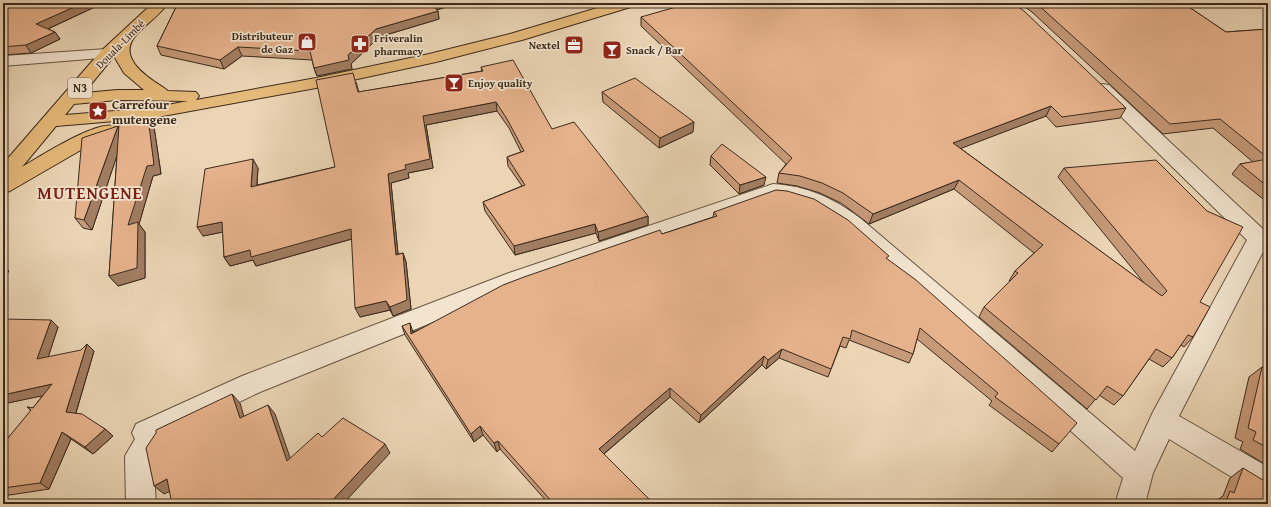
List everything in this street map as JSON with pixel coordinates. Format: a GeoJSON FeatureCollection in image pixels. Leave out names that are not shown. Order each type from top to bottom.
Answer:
{"type":"FeatureCollection","features":[{"type":"Feature","properties":{"kind":"highway","name":"Douala-Limbé"},"geometry":{"type":"LineString","coordinates":[[3,177],[52,121],[107,54],[161,3]]}},
{"type":"Feature","properties":{"kind":"highway"},"geometry":{"type":"LineString","coordinates":[[52,121],[152,113],[316,83],[430,59],[516,37],[629,3]]}},
{"type":"Feature","properties":{"kind":"highway"},"geometry":{"type":"LineString","coordinates":[[128,35],[122,51],[123,59],[142,82],[163,95]]}},
{"type":"Feature","properties":{"kind":"highway"},"geometry":{"type":"LineString","coordinates":[[70,99],[117,95],[163,95],[229,98]]}},
{"type":"Feature","properties":{"kind":"highway"},"geometry":{"type":"LineString","coordinates":[[3,186],[79,143],[152,113]]}},
{"type":"Feature","properties":{"kind":"street"},"geometry":{"type":"LineString","coordinates":[[3,61],[107,54]]}},
{"type":"Feature","properties":{"kind":"street"},"geometry":{"type":"LineString","coordinates":[[1091,78],[1264,238],[1164,421],[1139,473],[1130,504]]}},
{"type":"Feature","properties":{"kind":"street"},"geometry":{"type":"LineString","coordinates":[[141,504],[139,456],[150,441],[146,433],[251,384],[517,279],[773,191],[794,192],[813,197],[832,206],[1139,473]]}},
{"type":"Feature","properties":{"kind":"street"},"geometry":{"type":"LineString","coordinates":[[1164,421],[1268,483]]}},
{"type":"Feature","properties":{"kind":"building"},"geometry":{"type":"Polygon","coordinates":[[[3,3],[83,3],[36,24],[55,32],[26,45],[3,47],[3,3]]]}},
{"type":"Feature","properties":{"kind":"building"},"geometry":{"type":"Polygon","coordinates":[[[178,3],[430,3],[438,11],[376,29],[348,55],[349,60],[314,68],[310,51],[238,47],[220,60],[157,46],[178,3]]]}},
{"type":"Feature","properties":{"kind":"building"},"geometry":{"type":"Polygon","coordinates":[[[690,3],[1013,3],[1024,11],[1126,108],[1062,117],[1051,106],[953,143],[1162,296],[1167,291],[1064,168],[1156,160],[1207,211],[1243,227],[1200,302],[1210,307],[1193,337],[1188,335],[1172,358],[1156,349],[1123,396],[1107,386],[1096,400],[984,307],[1018,273],[1015,271],[1043,245],[959,180],[873,214],[843,193],[822,183],[800,176],[779,173],[792,158],[641,17],[690,3]]]}},
{"type":"Feature","properties":{"kind":"building"},"geometry":{"type":"Polygon","coordinates":[[[1036,3],[1183,3],[1226,32],[1268,29],[1268,158],[1220,119],[1170,124],[1036,3]]]}},
{"type":"Feature","properties":{"kind":"building"},"geometry":{"type":"Polygon","coordinates":[[[513,60],[552,129],[574,122],[648,216],[598,232],[595,224],[514,246],[483,202],[525,185],[507,157],[524,151],[496,102],[423,116],[430,159],[405,165],[406,169],[388,174],[396,255],[403,253],[407,300],[390,307],[386,301],[355,308],[351,229],[251,257],[250,250],[224,257],[222,222],[197,227],[205,169],[253,159],[251,187],[335,167],[316,80],[353,73],[358,92],[483,71],[481,67],[513,60]]]}},
{"type":"Feature","properties":{"kind":"building"},"geometry":{"type":"Polygon","coordinates":[[[635,78],[694,122],[660,138],[602,92],[635,78]]]}},
{"type":"Feature","properties":{"kind":"building"},"geometry":{"type":"Polygon","coordinates":[[[148,118],[154,165],[147,166],[128,225],[138,222],[137,268],[109,276],[119,125],[148,118]]]}},
{"type":"Feature","properties":{"kind":"building"},"geometry":{"type":"Polygon","coordinates":[[[118,126],[84,220],[75,218],[82,138],[118,126]]]}},
{"type":"Feature","properties":{"kind":"building"},"geometry":{"type":"Polygon","coordinates":[[[722,144],[766,177],[740,185],[711,156],[722,144]]]}},
{"type":"Feature","properties":{"kind":"building"},"geometry":{"type":"Polygon","coordinates":[[[1268,159],[1268,187],[1240,164],[1268,159]]]}},
{"type":"Feature","properties":{"kind":"building"},"geometry":{"type":"Polygon","coordinates":[[[776,190],[787,191],[814,199],[848,220],[889,256],[886,258],[916,280],[1077,423],[1059,444],[995,397],[998,393],[920,328],[913,354],[852,330],[850,339],[843,337],[831,369],[782,349],[768,360],[764,356],[701,415],[670,388],[599,449],[649,499],[644,504],[554,504],[498,441],[494,443],[480,426],[471,434],[402,326],[410,323],[411,334],[503,285],[660,230],[662,234],[717,216],[714,212],[776,190]]]}},
{"type":"Feature","properties":{"kind":"building"},"geometry":{"type":"Polygon","coordinates":[[[3,319],[51,320],[37,359],[81,350],[87,344],[66,412],[82,414],[105,429],[85,447],[62,432],[40,483],[3,488],[3,444],[31,410],[27,407],[33,408],[52,384],[3,395],[3,319]]]}},
{"type":"Feature","properties":{"kind":"building"},"geometry":{"type":"Polygon","coordinates":[[[1262,367],[1268,370],[1268,448],[1253,440],[1256,432],[1248,428],[1262,367]]]}},
{"type":"Feature","properties":{"kind":"building"},"geometry":{"type":"Polygon","coordinates":[[[232,394],[240,418],[268,405],[287,461],[318,433],[322,437],[343,418],[385,444],[329,504],[172,504],[167,479],[154,486],[146,448],[156,433],[156,430],[232,394]]]}},
{"type":"Feature","properties":{"kind":"building"},"geometry":{"type":"Polygon","coordinates":[[[1243,468],[1268,483],[1268,504],[1225,504],[1230,491],[1234,493],[1243,468]]]}},
{"type":"Feature","properties":{"kind":"place","name":"Distributeur de Gaz"},"geometry":{"type":"Point","coordinates":[307,42]}},
{"type":"Feature","properties":{"kind":"place","name":"Friveralin pharmacy"},"geometry":{"type":"Point","coordinates":[360,44]}},
{"type":"Feature","properties":{"kind":"place","name":"Nextel"},"geometry":{"type":"Point","coordinates":[574,45]}},
{"type":"Feature","properties":{"kind":"place","name":"Snack / Bar"},"geometry":{"type":"Point","coordinates":[612,50]}},
{"type":"Feature","properties":{"kind":"place","name":"Enjoy quality"},"geometry":{"type":"Point","coordinates":[454,83]}},
{"type":"Feature","properties":{"kind":"place","name":"Carrefour mutengene"},"geometry":{"type":"Point","coordinates":[98,111]}},
{"type":"Feature","properties":{"kind":"district","name":"MUTENGENE"},"geometry":{"type":"Point","coordinates":[90,193]}}]}
